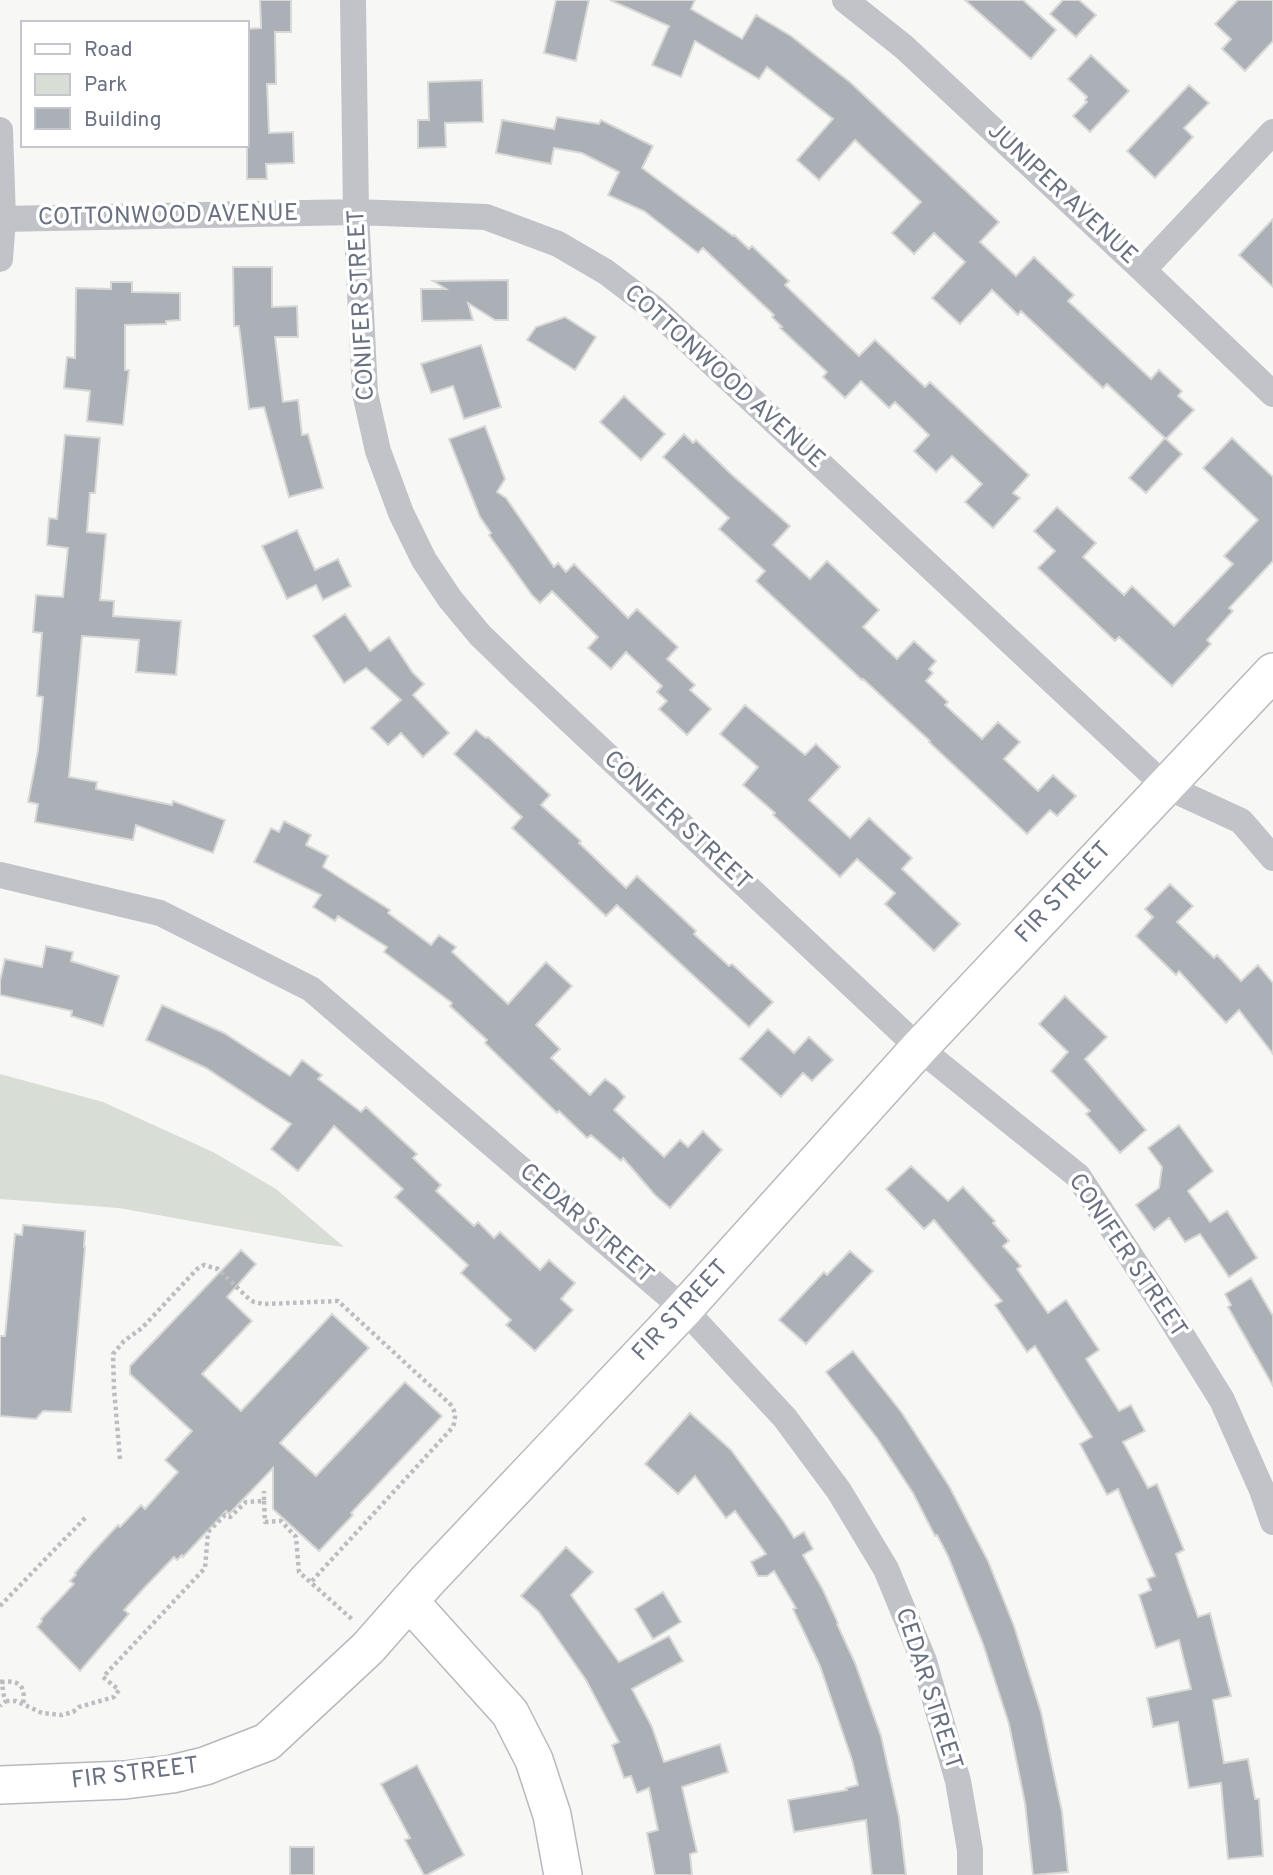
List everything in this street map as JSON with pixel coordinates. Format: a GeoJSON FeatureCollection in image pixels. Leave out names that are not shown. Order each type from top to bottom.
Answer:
{"type":"FeatureCollection","features":[{"type":"Feature","properties":{"kind":"street","name":"CONIFER STREET"},"geometry":{"type":"LineString","coordinates":[[353,0],[356,212],[365,393],[378,451],[401,513],[424,560],[480,635],[517,671],[919,1048],[1078,1176],[1222,1400],[1262,1490],[1273,1522]]}},
{"type":"Feature","properties":{"kind":"street","name":"JUNIPER AVENUE"},"geometry":{"type":"LineString","coordinates":[[845,0],[904,47],[1273,394]]}},
{"type":"Feature","properties":{"kind":"street"},"geometry":{"type":"LineString","coordinates":[[0,130],[0,259]]}},
{"type":"Feature","properties":{"kind":"street"},"geometry":{"type":"LineString","coordinates":[[1143,270],[1273,132]]}},
{"type":"Feature","properties":{"kind":"street","name":"COTTONWOOD AVENUE"},"geometry":{"type":"LineString","coordinates":[[1,219],[356,212],[486,217],[558,244],[606,272],[652,307],[1165,786],[1241,821],[1273,858]]}},
{"type":"Feature","properties":{"kind":"street","name":"FIR STREET"},"geometry":{"type":"LineString","coordinates":[[0,1785],[125,1780],[172,1774],[205,1766],[267,1742],[368,1648],[684,1309],[919,1048],[1273,672]]}},
{"type":"Feature","properties":{"kind":"street","name":"CEDAR STREET"},"geometry":{"type":"LineString","coordinates":[[0,875],[160,913],[311,989],[684,1309],[785,1418],[839,1491],[886,1569],[924,1661],[958,1780],[970,1850],[970,1875]]}},
{"type":"Feature","properties":{"kind":"street"},"geometry":{"type":"LineString","coordinates":[[409,1601],[510,1713],[534,1760],[552,1815],[563,1875]]}},
{"type":"Feature","properties":{"kind":"path"},"geometry":{"type":"LineString","coordinates":[[120,1459],[113,1354],[124,1341],[142,1328],[198,1269],[204,1265],[218,1269],[254,1302],[264,1304],[338,1301],[450,1404],[455,1410],[456,1420],[453,1427],[311,1582]]}},
{"type":"Feature","properties":{"kind":"path"},"geometry":{"type":"LineString","coordinates":[[264,1491],[265,1522],[281,1521],[296,1537],[299,1572],[358,1625]]}},
{"type":"Feature","properties":{"kind":"path"},"geometry":{"type":"LineString","coordinates":[[0,1706],[13,1700],[42,1713],[62,1715],[114,1697],[119,1690],[103,1677],[205,1567],[208,1532],[225,1515],[230,1517],[246,1502],[264,1501]]}},
{"type":"Feature","properties":{"kind":"path"},"geometry":{"type":"LineString","coordinates":[[0,1606],[86,1517]]}},
{"type":"Feature","properties":{"kind":"path"},"geometry":{"type":"LineString","coordinates":[[1,1681],[19,1684],[23,1692],[23,1704]]}},
{"type":"Feature","properties":{"kind":"path"},"geometry":{"type":"LineString","coordinates":[[1,1681],[6,1701]]}},
{"type":"Feature","properties":{"kind":"green space"},"geometry":{"type":"Polygon","coordinates":[[[0,1074],[103,1102],[213,1152],[276,1189],[344,1247],[119,1208],[0,1199],[0,1074]]]}},
{"type":"Feature","properties":{"kind":"building"},"geometry":{"type":"Polygon","coordinates":[[[260,0],[291,0],[291,32],[275,32],[276,84],[267,84],[269,133],[293,132],[294,163],[266,164],[267,179],[247,179],[248,29],[261,28],[260,0]]]}},
{"type":"Feature","properties":{"kind":"building"},"geometry":{"type":"Polygon","coordinates":[[[556,0],[589,0],[576,61],[544,53],[556,0]]]}},
{"type":"Feature","properties":{"kind":"building"},"geometry":{"type":"Polygon","coordinates":[[[610,0],[695,0],[691,9],[742,39],[756,15],[791,36],[851,83],[999,222],[980,242],[1016,276],[1034,257],[1074,295],[1068,301],[1151,379],[1159,370],[1182,391],[1178,396],[1194,410],[1166,439],[1107,384],[1103,388],[1021,311],[1018,315],[992,290],[960,324],[932,298],[965,262],[934,233],[914,254],[892,233],[921,202],[855,140],[819,180],[797,160],[833,119],[767,67],[759,79],[695,41],[681,77],[652,65],[669,26],[610,0]]]}},
{"type":"Feature","properties":{"kind":"building"},"geometry":{"type":"Polygon","coordinates":[[[965,0],[1023,0],[1056,30],[1031,59],[965,0]]]}},
{"type":"Feature","properties":{"kind":"building"},"geometry":{"type":"Polygon","coordinates":[[[1063,0],[1079,0],[1096,15],[1076,37],[1050,14],[1063,0]]]}},
{"type":"Feature","properties":{"kind":"building"},"geometry":{"type":"Polygon","coordinates":[[[1238,0],[1273,0],[1273,41],[1245,71],[1222,49],[1231,39],[1215,24],[1238,0]]]}},
{"type":"Feature","properties":{"kind":"building"},"geometry":{"type":"Polygon","coordinates":[[[1091,55],[1129,91],[1090,132],[1073,116],[1087,102],[1087,97],[1068,79],[1091,55]]]}},
{"type":"Feature","properties":{"kind":"building"},"geometry":{"type":"Polygon","coordinates":[[[482,80],[483,122],[445,123],[446,147],[418,148],[418,120],[429,120],[428,82],[482,80]]]}},
{"type":"Feature","properties":{"kind":"building"},"geometry":{"type":"Polygon","coordinates":[[[1189,85],[1209,103],[1184,128],[1193,137],[1155,178],[1127,151],[1189,85]]]}},
{"type":"Feature","properties":{"kind":"building"},"geometry":{"type":"Polygon","coordinates":[[[557,117],[599,124],[601,120],[653,146],[642,168],[734,235],[749,249],[752,246],[789,281],[785,285],[859,356],[875,340],[925,387],[930,382],[1029,475],[1013,493],[1020,498],[993,528],[965,502],[982,484],[952,456],[936,472],[914,451],[929,435],[895,402],[889,408],[861,381],[845,398],[823,377],[827,372],[780,328],[782,327],[772,317],[774,315],[703,248],[698,253],[644,211],[608,195],[619,172],[582,153],[554,148],[551,164],[496,153],[502,120],[554,129],[557,117]]]}},
{"type":"Feature","properties":{"kind":"building"},"geometry":{"type":"Polygon","coordinates":[[[1273,219],[1273,287],[1239,255],[1273,219]]]}},
{"type":"Feature","properties":{"kind":"building"},"geometry":{"type":"Polygon","coordinates":[[[233,267],[272,267],[272,307],[297,306],[298,337],[275,337],[283,402],[298,400],[302,435],[308,434],[323,488],[289,497],[264,407],[249,409],[239,326],[234,326],[233,267]]]}},
{"type":"Feature","properties":{"kind":"building"},"geometry":{"type":"Polygon","coordinates":[[[508,280],[508,320],[495,320],[468,303],[473,320],[422,321],[421,289],[446,289],[433,281],[508,280]]]}},
{"type":"Feature","properties":{"kind":"building"},"geometry":{"type":"Polygon","coordinates":[[[111,282],[132,282],[132,292],[180,293],[180,320],[166,321],[166,324],[125,325],[125,370],[129,370],[123,425],[87,421],[90,391],[64,388],[67,357],[75,358],[76,288],[111,289],[111,282]]]}},
{"type":"Feature","properties":{"kind":"building"},"geometry":{"type":"Polygon","coordinates":[[[565,317],[596,337],[575,370],[527,340],[536,327],[565,317]]]}},
{"type":"Feature","properties":{"kind":"building"},"geometry":{"type":"Polygon","coordinates":[[[481,345],[501,407],[464,419],[453,386],[431,393],[421,364],[481,345]]]}},
{"type":"Feature","properties":{"kind":"building"},"geometry":{"type":"Polygon","coordinates":[[[624,396],[665,434],[641,460],[600,422],[624,396]]]}},
{"type":"Feature","properties":{"kind":"building"},"geometry":{"type":"Polygon","coordinates":[[[485,426],[505,479],[497,492],[506,498],[554,567],[558,563],[566,572],[574,564],[628,618],[637,609],[678,647],[667,659],[695,685],[690,690],[711,709],[687,735],[659,709],[667,701],[657,692],[662,686],[626,652],[611,669],[588,648],[598,637],[552,591],[540,603],[489,535],[491,533],[480,517],[449,439],[485,426]]]}},
{"type":"Feature","properties":{"kind":"building"},"geometry":{"type":"Polygon","coordinates":[[[684,434],[693,443],[696,440],[790,526],[773,545],[810,579],[827,561],[879,610],[863,627],[897,659],[914,641],[936,661],[929,669],[933,673],[926,681],[948,702],[945,705],[982,739],[998,722],[1020,742],[1004,759],[1038,791],[1053,775],[1076,796],[1057,816],[1050,810],[1027,834],[756,581],[765,571],[719,529],[729,518],[663,457],[684,434]]]}},
{"type":"Feature","properties":{"kind":"building"},"geometry":{"type":"Polygon","coordinates":[[[65,435],[100,438],[95,493],[90,493],[87,532],[106,534],[100,600],[114,601],[113,616],[181,621],[176,675],[136,672],[139,640],[82,636],[69,777],[97,782],[96,789],[172,805],[173,801],[225,820],[213,853],[136,825],[133,840],[35,822],[38,804],[28,802],[38,750],[43,697],[37,696],[42,633],[33,632],[36,595],[63,597],[68,548],[47,545],[49,518],[57,519],[65,435]]]}},
{"type":"Feature","properties":{"kind":"building"},"geometry":{"type":"Polygon","coordinates":[[[1165,438],[1182,454],[1146,493],[1129,478],[1165,438]]]}},
{"type":"Feature","properties":{"kind":"building"},"geometry":{"type":"Polygon","coordinates":[[[1232,438],[1273,477],[1273,561],[1229,608],[1233,611],[1207,640],[1211,644],[1172,686],[1119,637],[1115,641],[1038,568],[1055,551],[1034,531],[1057,507],[1096,543],[1083,557],[1124,595],[1132,586],[1174,626],[1233,564],[1224,556],[1258,520],[1203,468],[1232,438]]]}},
{"type":"Feature","properties":{"kind":"building"},"geometry":{"type":"Polygon","coordinates":[[[297,530],[315,570],[338,559],[351,586],[323,600],[316,585],[287,599],[262,546],[297,530]]]}},
{"type":"Feature","properties":{"kind":"building"},"geometry":{"type":"Polygon","coordinates":[[[345,614],[370,651],[389,637],[413,673],[424,684],[413,695],[449,733],[423,757],[401,733],[388,745],[371,728],[401,700],[366,668],[344,683],[313,636],[345,614]]]}},
{"type":"Feature","properties":{"kind":"building"},"geometry":{"type":"Polygon","coordinates":[[[745,705],[805,755],[816,744],[840,767],[809,800],[850,838],[869,818],[912,858],[902,869],[960,924],[934,951],[885,904],[895,893],[857,859],[840,877],[743,785],[758,767],[720,734],[745,705]]]}},
{"type":"Feature","properties":{"kind":"building"},"geometry":{"type":"Polygon","coordinates":[[[476,730],[488,737],[550,795],[541,805],[581,841],[579,843],[626,888],[637,876],[696,931],[694,934],[773,1002],[749,1027],[617,905],[606,916],[512,828],[522,817],[454,754],[476,730]]]}},
{"type":"Feature","properties":{"kind":"building"},"geometry":{"type":"Polygon","coordinates":[[[284,821],[311,835],[306,845],[328,856],[323,867],[390,910],[388,913],[431,945],[439,935],[456,947],[452,952],[508,1004],[546,962],[572,986],[536,1025],[560,1049],[551,1058],[590,1095],[605,1079],[616,1087],[625,1097],[614,1110],[664,1157],[680,1140],[688,1147],[703,1131],[722,1150],[670,1208],[623,1158],[621,1161],[591,1135],[587,1138],[559,1111],[557,1113],[485,1043],[487,1040],[450,1006],[452,1003],[384,952],[387,947],[338,916],[335,921],[313,907],[321,895],[254,862],[271,828],[279,832],[284,821]]]}},
{"type":"Feature","properties":{"kind":"building"},"geometry":{"type":"Polygon","coordinates":[[[1170,884],[1193,906],[1177,922],[1214,958],[1217,955],[1241,981],[1258,965],[1273,983],[1273,1054],[1239,1010],[1226,1023],[1179,971],[1176,975],[1136,936],[1153,917],[1145,909],[1170,884]]]}},
{"type":"Feature","properties":{"kind":"building"},"geometry":{"type":"Polygon","coordinates":[[[46,946],[73,952],[71,961],[119,976],[103,1026],[71,1016],[72,1011],[0,995],[5,959],[42,967],[46,946]]]}},
{"type":"Feature","properties":{"kind":"building"},"geometry":{"type":"Polygon","coordinates":[[[1065,996],[1107,1037],[1085,1059],[1146,1130],[1120,1153],[1086,1114],[1090,1111],[1051,1071],[1068,1052],[1039,1024],[1065,996]]]}},
{"type":"Feature","properties":{"kind":"building"},"geometry":{"type":"Polygon","coordinates":[[[162,1005],[224,1033],[290,1076],[302,1060],[322,1075],[318,1079],[361,1112],[366,1107],[417,1154],[413,1158],[441,1185],[436,1191],[474,1226],[478,1222],[494,1238],[500,1232],[540,1270],[549,1260],[575,1283],[561,1299],[573,1310],[535,1351],[506,1325],[511,1320],[461,1273],[468,1265],[395,1197],[403,1189],[334,1126],[298,1171],[271,1149],[291,1124],[206,1068],[146,1040],[162,1005]]]}},
{"type":"Feature","properties":{"kind":"building"},"geometry":{"type":"Polygon","coordinates":[[[768,1029],[794,1053],[809,1037],[833,1060],[812,1081],[803,1073],[781,1097],[740,1059],[768,1029]]]}},
{"type":"Feature","properties":{"kind":"building"},"geometry":{"type":"Polygon","coordinates":[[[1179,1125],[1213,1171],[1188,1191],[1210,1222],[1227,1211],[1257,1258],[1229,1277],[1200,1234],[1185,1242],[1169,1218],[1154,1230],[1136,1205],[1159,1188],[1162,1167],[1148,1148],[1179,1125]]]}},
{"type":"Feature","properties":{"kind":"building"},"geometry":{"type":"Polygon","coordinates":[[[911,1166],[948,1201],[963,1187],[995,1221],[993,1223],[1009,1241],[1003,1246],[1021,1266],[1017,1269],[1048,1313],[1066,1300],[1099,1350],[1086,1359],[1119,1411],[1131,1405],[1145,1431],[1123,1442],[1148,1488],[1157,1484],[1184,1550],[1176,1554],[1198,1617],[1210,1613],[1231,1696],[1213,1700],[1224,1763],[1248,1759],[1255,1799],[1259,1799],[1263,1856],[1228,1859],[1221,1783],[1189,1788],[1178,1722],[1153,1727],[1147,1698],[1191,1689],[1179,1640],[1156,1648],[1139,1595],[1151,1590],[1147,1579],[1155,1576],[1118,1489],[1107,1495],[1080,1444],[1092,1437],[1035,1346],[1027,1352],[995,1305],[1002,1301],[934,1220],[924,1229],[886,1189],[911,1166]]]}},
{"type":"Feature","properties":{"kind":"building"},"geometry":{"type":"Polygon","coordinates":[[[23,1225],[85,1231],[71,1412],[43,1411],[36,1419],[0,1416],[0,1336],[5,1336],[15,1234],[22,1235],[23,1225]]]}},
{"type":"Feature","properties":{"kind":"building"},"geometry":{"type":"Polygon","coordinates":[[[241,1250],[256,1264],[227,1297],[252,1321],[202,1374],[241,1411],[332,1314],[369,1348],[280,1443],[316,1476],[405,1382],[442,1416],[319,1551],[273,1509],[273,1468],[229,1514],[226,1511],[183,1557],[182,1555],[177,1560],[174,1557],[146,1586],[124,1610],[129,1614],[80,1671],[37,1627],[41,1619],[74,1584],[70,1581],[92,1553],[141,1505],[145,1509],[178,1472],[165,1460],[192,1431],[130,1374],[130,1366],[241,1250]]]}},
{"type":"Feature","properties":{"kind":"building"},"geometry":{"type":"Polygon","coordinates":[[[850,1251],[873,1271],[806,1344],[779,1320],[824,1272],[827,1275],[850,1251]]]}},
{"type":"Feature","properties":{"kind":"building"},"geometry":{"type":"Polygon","coordinates":[[[1251,1278],[1273,1316],[1273,1386],[1228,1307],[1231,1305],[1225,1294],[1251,1278]]]}},
{"type":"Feature","properties":{"kind":"building"},"geometry":{"type":"Polygon","coordinates":[[[853,1351],[902,1413],[949,1486],[988,1561],[1014,1626],[1041,1712],[1062,1812],[1068,1872],[1033,1875],[1025,1803],[1009,1724],[983,1644],[948,1556],[913,1493],[877,1438],[826,1372],[853,1351]]]}},
{"type":"Feature","properties":{"kind":"building"},"geometry":{"type":"Polygon","coordinates":[[[690,1413],[731,1450],[794,1538],[804,1532],[813,1549],[803,1555],[838,1623],[881,1736],[899,1817],[906,1875],[872,1875],[866,1820],[794,1832],[788,1800],[847,1790],[846,1788],[858,1785],[852,1760],[820,1666],[793,1609],[796,1608],[774,1571],[767,1576],[758,1576],[751,1562],[766,1554],[735,1511],[726,1518],[695,1476],[678,1494],[645,1464],[690,1413]]]}},
{"type":"Feature","properties":{"kind":"building"},"geometry":{"type":"Polygon","coordinates":[[[566,1547],[593,1572],[571,1595],[619,1662],[669,1636],[683,1661],[632,1689],[652,1727],[664,1762],[720,1744],[728,1772],[682,1787],[697,1852],[690,1854],[692,1875],[655,1875],[647,1833],[658,1830],[649,1788],[637,1793],[631,1776],[624,1778],[612,1745],[619,1742],[586,1680],[539,1612],[521,1596],[566,1547]]]}},
{"type":"Feature","properties":{"kind":"building"},"geometry":{"type":"Polygon","coordinates":[[[663,1592],[681,1622],[653,1639],[635,1609],[663,1592]]]}},
{"type":"Feature","properties":{"kind":"building"},"geometry":{"type":"Polygon","coordinates":[[[417,1765],[464,1855],[427,1875],[424,1875],[405,1840],[410,1838],[381,1784],[417,1765]]]}},
{"type":"Feature","properties":{"kind":"building"},"geometry":{"type":"Polygon","coordinates":[[[290,1847],[314,1847],[314,1875],[290,1875],[290,1847]]]}}]}
